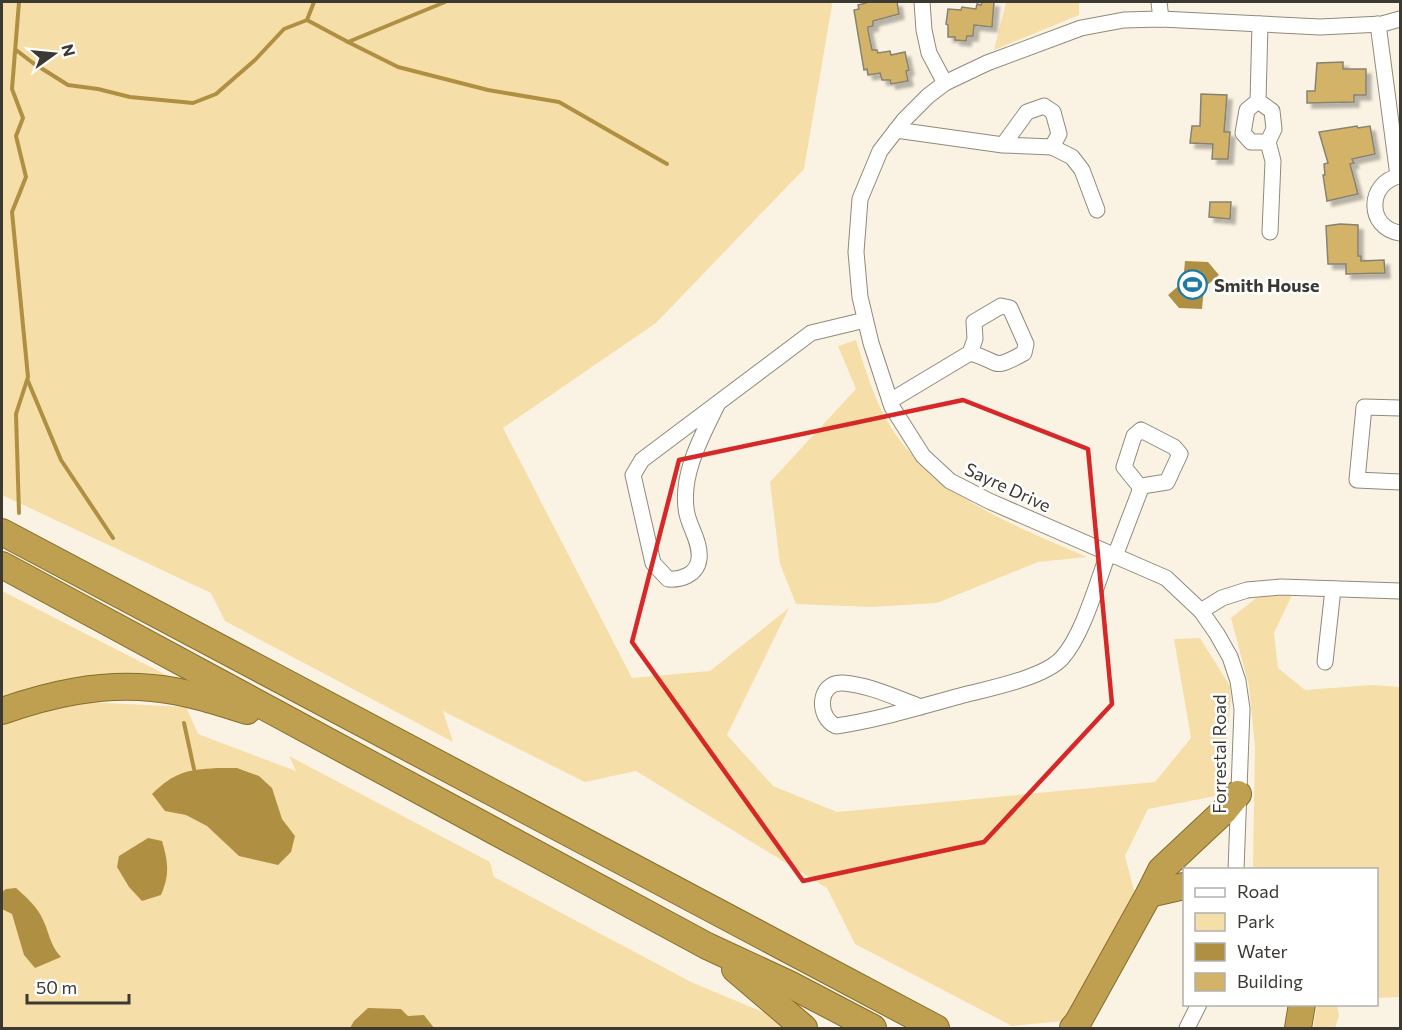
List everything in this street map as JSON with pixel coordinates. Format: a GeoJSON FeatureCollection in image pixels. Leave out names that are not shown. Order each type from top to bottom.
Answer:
{"type":"FeatureCollection","features":[{"type":"Feature","properties":{"kind":"highway"},"geometry":{"type":"LineString","coordinates":[[2,532],[936,1028]]}},
{"type":"Feature","properties":{"kind":"highway"},"geometry":{"type":"LineString","coordinates":[[2,565],[708,946],[789,984],[873,1029]]}},
{"type":"Feature","properties":{"kind":"highway"},"geometry":{"type":"LineString","coordinates":[[2,711],[72,691],[133,687],[188,694],[301,727]]}},
{"type":"Feature","properties":{"kind":"highway"},"geometry":{"type":"LineString","coordinates":[[1073,1029],[1161,870],[1224,811],[1238,794]]}},
{"type":"Feature","properties":{"kind":"highway"},"geometry":{"type":"LineString","coordinates":[[1149,894],[1183,886]]}},
{"type":"Feature","properties":{"kind":"highway"},"geometry":{"type":"LineString","coordinates":[[708,946],[804,1029]]}},
{"type":"Feature","properties":{"kind":"highway"},"geometry":{"type":"LineString","coordinates":[[1298,1029],[1302,1006]]}},
{"type":"Feature","properties":{"kind":"street"},"geometry":{"type":"LineString","coordinates":[[922,2],[924,30],[929,52],[945,83]]}},
{"type":"Feature","properties":{"kind":"street"},"geometry":{"type":"LineString","coordinates":[[1159,2],[1161,19]]}},
{"type":"Feature","properties":{"kind":"street","name":"Sayre Drive"},"geometry":{"type":"LineString","coordinates":[[1202,611],[1166,578],[988,501],[950,481],[923,456],[890,401],[870,343],[860,297],[856,252],[860,200],[880,151],[928,96],[945,83],[987,63],[1081,28],[1124,20],[1161,19],[1320,27],[1378,24],[1401,19]]}},
{"type":"Feature","properties":{"kind":"street"},"geometry":{"type":"LineString","coordinates":[[1260,24],[1258,101],[1247,110],[1243,133],[1251,142],[1268,142]]}},
{"type":"Feature","properties":{"kind":"street"},"geometry":{"type":"LineString","coordinates":[[1378,24],[1399,176],[1389,179],[1382,185],[1375,203],[1380,221],[1387,228],[1401,232]]}},
{"type":"Feature","properties":{"kind":"street"},"geometry":{"type":"LineString","coordinates":[[1258,101],[1272,111],[1274,129],[1268,142],[1273,162],[1270,232]]}},
{"type":"Feature","properties":{"kind":"street"},"geometry":{"type":"LineString","coordinates":[[1003,146],[1027,112],[1044,106],[1053,112],[1059,134],[1052,147]]}},
{"type":"Feature","properties":{"kind":"street"},"geometry":{"type":"LineString","coordinates":[[896,130],[1003,146],[1052,147],[1072,157],[1082,170],[1097,210]]}},
{"type":"Feature","properties":{"kind":"street"},"geometry":{"type":"LineString","coordinates":[[718,403],[702,435],[685,485],[687,513],[699,559],[694,570],[680,580],[668,579],[653,563],[633,475],[642,460],[811,333],[866,320]]}},
{"type":"Feature","properties":{"kind":"street"},"geometry":{"type":"LineString","coordinates":[[890,401],[970,353]]}},
{"type":"Feature","properties":{"kind":"street"},"geometry":{"type":"LineString","coordinates":[[1401,408],[1364,406],[1357,480],[1401,482]]}},
{"type":"Feature","properties":{"kind":"street"},"geometry":{"type":"LineString","coordinates":[[921,707],[868,688],[843,683],[829,687],[824,692],[822,703],[826,718],[836,726],[867,721],[921,707],[1006,684],[1052,667],[1062,658],[1075,639],[1141,488]]}},
{"type":"Feature","properties":{"kind":"street"},"geometry":{"type":"LineString","coordinates":[[1202,611],[1222,598],[1247,591],[1281,587],[1401,591]]}},
{"type":"Feature","properties":{"kind":"street"},"geometry":{"type":"LineString","coordinates":[[1325,662],[1333,589]]}},
{"type":"Feature","properties":{"kind":"street","name":"Forrestal Road"},"geometry":{"type":"LineString","coordinates":[[1202,611],[1226,649],[1238,681],[1242,710],[1236,868]]}},
{"type":"Feature","properties":{"kind":"street"},"geometry":{"type":"LineString","coordinates":[[1187,1029],[1198,1006]]}},
{"type":"Feature","properties":{"kind":"highlighted area"},"geometry":{"type":"Polygon","coordinates":[[[963,400],[1088,449],[1112,704],[984,842],[803,881],[632,642],[679,460],[963,400]]]}},
{"type":"Feature","properties":{"kind":"green space"},"geometry":{"type":"Polygon","coordinates":[[[2,2],[831,2],[804,169],[656,323],[503,428],[632,678],[710,671],[789,608],[727,735],[773,786],[837,812],[1155,782],[1191,738],[1174,639],[1200,638],[1230,686],[1231,699],[1221,795],[1148,809],[1125,856],[1136,898],[1074,1020],[1012,1026],[855,944],[827,888],[636,771],[585,782],[443,711],[453,742],[225,621],[211,593],[2,495],[2,2]]]}},
{"type":"Feature","properties":{"kind":"green space"},"geometry":{"type":"Polygon","coordinates":[[[1006,2],[1079,2],[1079,15],[994,50],[1006,2]]]}},
{"type":"Feature","properties":{"kind":"green space"},"geometry":{"type":"Polygon","coordinates":[[[856,340],[872,387],[887,421],[913,455],[934,475],[981,508],[1087,557],[1038,562],[937,603],[871,607],[796,604],[780,564],[770,482],[856,389],[838,346],[856,340]]]}},
{"type":"Feature","properties":{"kind":"green space"},"geometry":{"type":"Polygon","coordinates":[[[2,591],[182,683],[69,679],[2,701],[2,591]]]}},
{"type":"Feature","properties":{"kind":"green space"},"geometry":{"type":"Polygon","coordinates":[[[1292,595],[1274,633],[1278,668],[1305,690],[1372,685],[1400,687],[1400,997],[1378,998],[1378,868],[1255,868],[1253,866],[1255,747],[1249,686],[1231,618],[1259,596],[1292,595]]]}},
{"type":"Feature","properties":{"kind":"green space"},"geometry":{"type":"Polygon","coordinates":[[[86,702],[186,707],[198,734],[296,771],[289,756],[490,862],[494,877],[691,982],[775,1017],[785,1028],[2,1028],[2,725],[20,718],[86,702]]]}},
{"type":"Feature","properties":{"kind":"green space"},"geometry":{"type":"Polygon","coordinates":[[[1317,1006],[1337,1006],[1339,1016],[1335,1028],[1313,1028],[1317,1006]]]}},
{"type":"Feature","properties":{"kind":"water","name":"Smith House"},"geometry":{"type":"Polygon","coordinates":[[[1185,261],[1208,262],[1219,275],[1204,288],[1202,309],[1179,308],[1168,295],[1183,282],[1185,261]]]}},
{"type":"Feature","properties":{"kind":"water"},"geometry":{"type":"Polygon","coordinates":[[[217,768],[237,768],[259,776],[272,788],[282,819],[295,836],[291,852],[278,865],[239,856],[207,826],[186,815],[165,811],[152,794],[181,774],[217,768]]]}},
{"type":"Feature","properties":{"kind":"water"},"geometry":{"type":"Polygon","coordinates":[[[148,838],[162,841],[167,874],[161,895],[142,901],[129,887],[117,867],[119,856],[148,838]]]}},
{"type":"Feature","properties":{"kind":"water"},"geometry":{"type":"Polygon","coordinates":[[[16,888],[38,910],[54,947],[61,957],[35,968],[24,955],[12,914],[2,909],[2,892],[16,888]]]}},
{"type":"Feature","properties":{"kind":"water"},"geometry":{"type":"Polygon","coordinates":[[[368,1008],[401,1009],[408,1016],[424,1015],[434,1028],[350,1028],[368,1008]]]}},
{"type":"Feature","properties":{"kind":"building"},"geometry":{"type":"Polygon","coordinates":[[[866,2],[897,2],[899,14],[873,21],[873,26],[868,27],[868,30],[872,50],[877,50],[878,53],[890,51],[891,55],[905,52],[909,70],[906,71],[908,81],[891,84],[890,80],[882,80],[880,73],[868,75],[867,69],[864,70],[854,10],[859,9],[858,5],[866,2]]]}},
{"type":"Feature","properties":{"kind":"building"},"geometry":{"type":"Polygon","coordinates":[[[982,2],[994,2],[992,27],[974,25],[973,36],[967,36],[966,41],[948,37],[948,25],[946,24],[948,9],[961,10],[962,7],[976,9],[977,4],[981,5],[982,2]]]}},
{"type":"Feature","properties":{"kind":"building"},"geometry":{"type":"Polygon","coordinates":[[[1343,62],[1343,69],[1366,69],[1366,95],[1354,95],[1354,102],[1307,103],[1307,91],[1315,91],[1317,63],[1343,62]]]}},
{"type":"Feature","properties":{"kind":"building"},"geometry":{"type":"Polygon","coordinates":[[[1201,94],[1227,95],[1224,132],[1230,132],[1228,159],[1212,159],[1213,144],[1190,143],[1192,126],[1200,126],[1201,94]]]}},
{"type":"Feature","properties":{"kind":"building"},"geometry":{"type":"Polygon","coordinates":[[[1357,126],[1358,128],[1370,126],[1375,154],[1352,159],[1354,163],[1350,164],[1358,194],[1327,201],[1323,175],[1325,175],[1324,164],[1328,163],[1319,132],[1357,126]]]}},
{"type":"Feature","properties":{"kind":"building"},"geometry":{"type":"Polygon","coordinates":[[[1210,202],[1231,202],[1230,219],[1209,217],[1210,202]]]}},
{"type":"Feature","properties":{"kind":"building"},"geometry":{"type":"Polygon","coordinates":[[[1358,225],[1358,256],[1361,256],[1361,261],[1384,260],[1385,273],[1346,274],[1346,264],[1328,264],[1326,226],[1358,225]]]}},
{"type":"Feature","properties":{"kind":"waterway"},"geometry":{"type":"LineString","coordinates":[[19,2],[12,89],[23,118],[16,136],[26,177],[12,212],[28,377],[16,414],[19,513]]}},
{"type":"Feature","properties":{"kind":"waterway"},"geometry":{"type":"LineString","coordinates":[[307,20],[314,2]]}},
{"type":"Feature","properties":{"kind":"waterway"},"geometry":{"type":"LineString","coordinates":[[16,50],[68,85],[130,97],[193,103],[216,94],[255,60],[284,29],[307,20],[348,42],[445,2]]}},
{"type":"Feature","properties":{"kind":"waterway"},"geometry":{"type":"LineString","coordinates":[[348,42],[398,67],[488,90],[559,102],[667,164]]}},
{"type":"Feature","properties":{"kind":"waterway"},"geometry":{"type":"LineString","coordinates":[[28,381],[61,460],[113,538]]}},
{"type":"Feature","properties":{"kind":"waterway"},"geometry":{"type":"LineString","coordinates":[[184,723],[194,769]]}},
{"type":"Feature","properties":{"kind":"place","name":"Smith House"},"geometry":{"type":"Point","coordinates":[1193,285]}}]}
